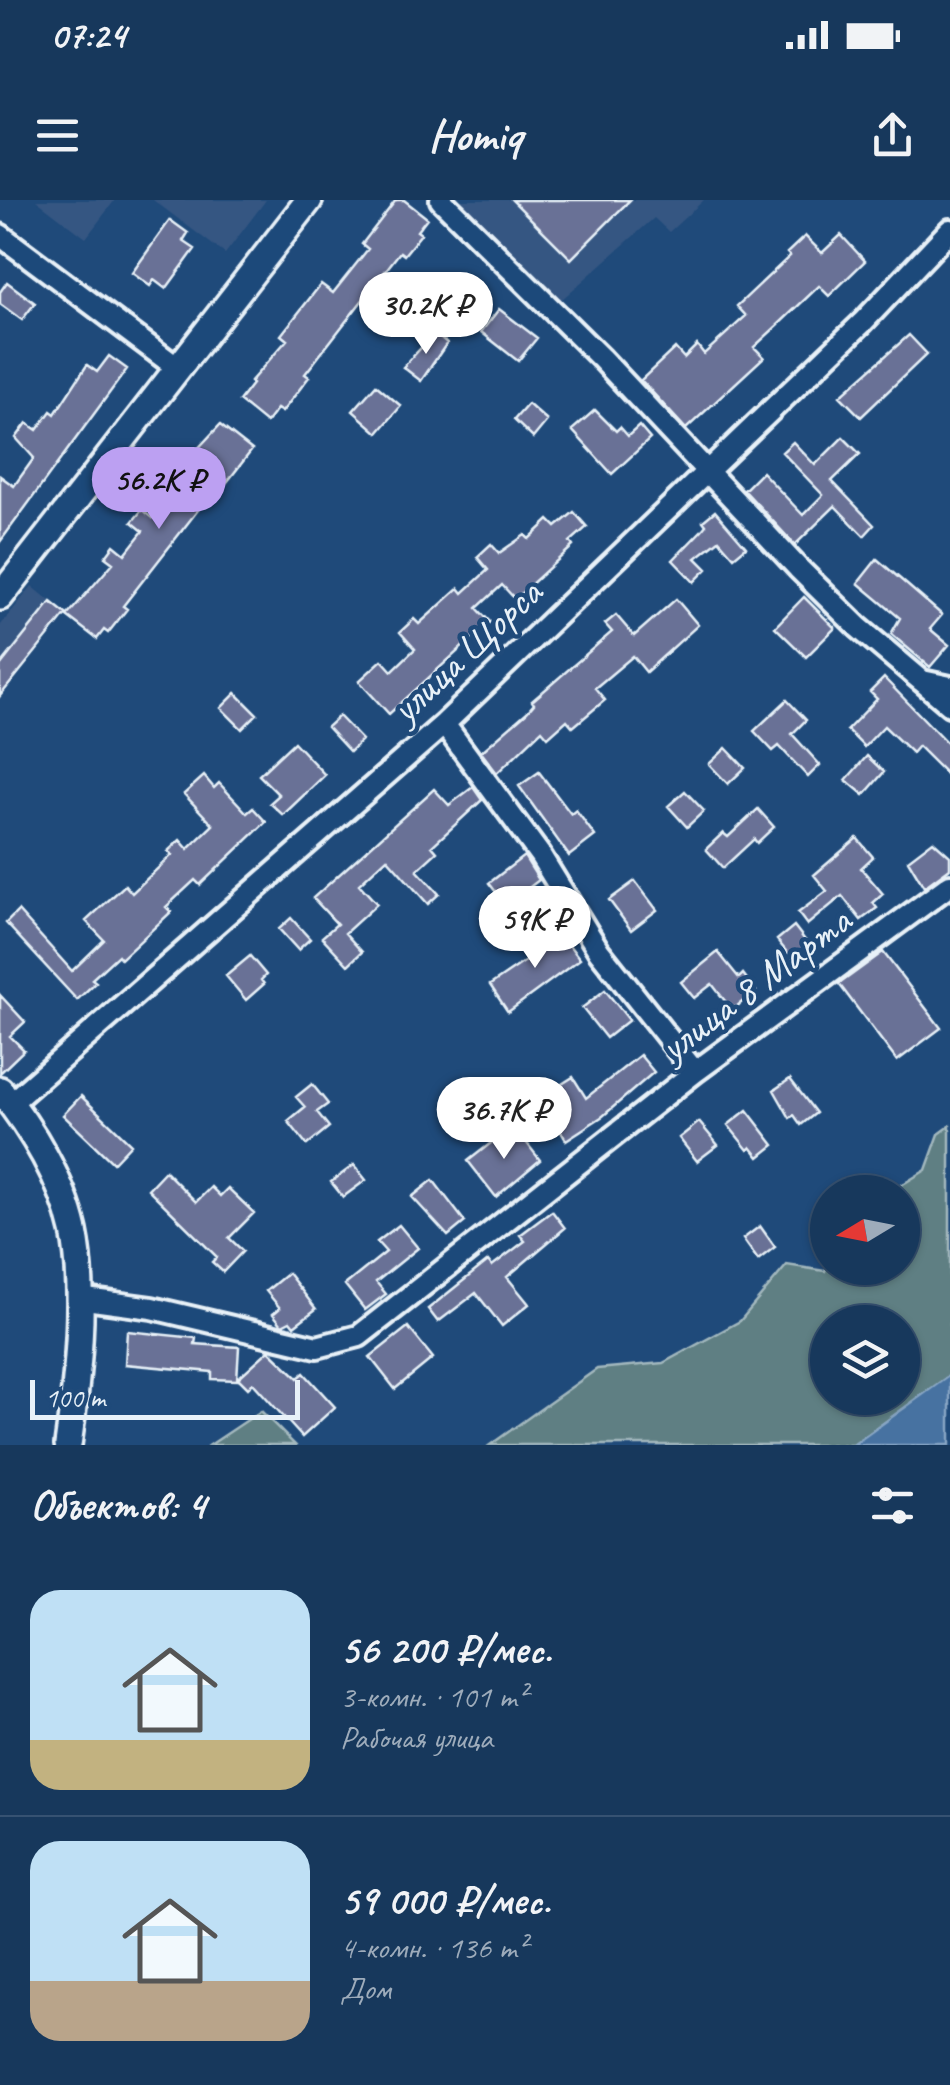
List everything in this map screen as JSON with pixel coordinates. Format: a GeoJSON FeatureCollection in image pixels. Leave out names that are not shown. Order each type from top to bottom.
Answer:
{"type":"FeatureCollection","features":[{"type":"Feature","properties":{"kind":"main road"},"geometry":{"type":"LineString","coordinates":[[5,582],[180,370],[309,200]]}},
{"type":"Feature","properties":{"kind":"main road"},"geometry":{"type":"LineString","coordinates":[[5,1096],[52,1170],[74,1231],[78,1298],[68,1445]]}},
{"type":"Feature","properties":{"kind":"street"},"geometry":{"type":"LineString","coordinates":[[441,200],[602,359],[706,473],[858,627],[950,705]]}},
{"type":"Feature","properties":{"kind":"street","name":"улица Щорса"},"geometry":{"type":"LineString","coordinates":[[5,1096],[444,724],[863,322],[950,230]]}},
{"type":"Feature","properties":{"kind":"street"},"geometry":{"type":"LineString","coordinates":[[0,236],[180,370]]}},
{"type":"Feature","properties":{"kind":"street"},"geometry":{"type":"LineString","coordinates":[[922,682],[950,686]]}},
{"type":"Feature","properties":{"kind":"street"},"geometry":{"type":"LineString","coordinates":[[444,724],[540,856],[599,951],[695,1072]]}},
{"type":"Feature","properties":{"kind":"street","name":"улица 8 Марта"},"geometry":{"type":"LineString","coordinates":[[78,1298],[152,1308],[317,1346],[359,1336],[695,1072],[950,885]]}},
{"type":"Feature","properties":{"kind":"shaded area"},"geometry":{"type":"Polygon","coordinates":[[[36,200],[115,200],[86,238],[36,200]]]}},
{"type":"Feature","properties":{"kind":"shaded area"},"geometry":{"type":"Polygon","coordinates":[[[153,200],[266,200],[225,254],[153,200]]]}},
{"type":"Feature","properties":{"kind":"shaded area"},"geometry":{"type":"Polygon","coordinates":[[[460,200],[704,200],[669,232],[654,218],[560,301],[460,200]]]}},
{"type":"Feature","properties":{"kind":"shaded area"},"geometry":{"type":"Polygon","coordinates":[[[32,586],[66,614],[0,690],[0,626],[32,586]]]}},
{"type":"Feature","properties":{"kind":"shaded area"},"geometry":{"type":"Polygon","coordinates":[[[950,1375],[950,1445],[853,1445],[895,1415],[920,1415],[920,1397],[950,1375]]]}},
{"type":"Feature","properties":{"kind":"green space"},"geometry":{"type":"Polygon","coordinates":[[[950,1126],[950,1375],[920,1397],[920,1305],[810,1305],[810,1415],[895,1415],[853,1445],[490,1445],[597,1369],[663,1363],[740,1321],[787,1265],[810,1269],[810,1285],[920,1285],[918,1175],[926,1170],[939,1134],[950,1126]]]}},
{"type":"Feature","properties":{"kind":"green space"},"geometry":{"type":"Polygon","coordinates":[[[261,1411],[295,1445],[210,1445],[261,1411]]]}},
{"type":"Feature","properties":{"kind":"building"},"geometry":{"type":"Polygon","coordinates":[[[396,200],[404,200],[427,218],[417,231],[421,234],[404,255],[400,252],[305,374],[309,377],[282,412],[277,409],[266,423],[239,401],[250,382],[287,340],[281,335],[321,284],[333,293],[368,249],[362,244],[396,200]]]}},
{"type":"Feature","properties":{"kind":"building"},"geometry":{"type":"Polygon","coordinates":[[[512,200],[630,200],[571,259],[512,200]]]}},
{"type":"Feature","properties":{"kind":"building"},"geometry":{"type":"Polygon","coordinates":[[[170,220],[188,233],[183,241],[195,249],[166,289],[154,280],[150,286],[132,273],[170,220]]]}},
{"type":"Feature","properties":{"kind":"building"},"geometry":{"type":"Polygon","coordinates":[[[841,235],[865,261],[829,296],[819,286],[754,347],[764,357],[686,429],[641,380],[675,348],[684,358],[697,345],[704,354],[746,316],[737,306],[790,256],[787,253],[805,236],[822,253],[841,235]]]}},
{"type":"Feature","properties":{"kind":"building"},"geometry":{"type":"Polygon","coordinates":[[[7,282],[35,303],[22,320],[0,304],[0,292],[7,282]]]}},
{"type":"Feature","properties":{"kind":"building"},"geometry":{"type":"Polygon","coordinates":[[[499,309],[537,338],[518,361],[481,332],[499,309]]]}},
{"type":"Feature","properties":{"kind":"building"},"geometry":{"type":"Polygon","coordinates":[[[435,333],[447,343],[421,381],[403,367],[435,333]]]}},
{"type":"Feature","properties":{"kind":"building"},"geometry":{"type":"Polygon","coordinates":[[[909,335],[927,354],[861,417],[840,396],[909,335]]]}},
{"type":"Feature","properties":{"kind":"building"},"geometry":{"type":"Polygon","coordinates":[[[109,356],[127,369],[0,542],[0,476],[14,486],[34,458],[16,438],[27,423],[37,430],[51,411],[55,414],[87,365],[97,372],[109,356]]]}},
{"type":"Feature","properties":{"kind":"building"},"geometry":{"type":"Polygon","coordinates":[[[376,385],[401,406],[378,433],[353,411],[376,385]]]}},
{"type":"Feature","properties":{"kind":"building"},"geometry":{"type":"Polygon","coordinates":[[[528,404],[547,421],[533,438],[514,420],[528,404]]]}},
{"type":"Feature","properties":{"kind":"building"},"geometry":{"type":"Polygon","coordinates":[[[595,410],[616,431],[620,427],[628,436],[639,426],[650,439],[612,474],[572,430],[595,410]]]}},
{"type":"Feature","properties":{"kind":"building"},"geometry":{"type":"Polygon","coordinates":[[[220,425],[252,450],[227,482],[223,478],[123,606],[127,609],[108,633],[104,630],[97,639],[67,616],[113,563],[105,557],[114,545],[125,554],[143,531],[132,522],[142,510],[152,518],[195,457],[192,455],[220,425]]]}},
{"type":"Feature","properties":{"kind":"building"},"geometry":{"type":"Polygon","coordinates":[[[843,437],[860,454],[832,481],[874,525],[864,536],[835,506],[795,545],[744,490],[762,472],[803,515],[823,495],[782,452],[793,442],[815,465],[843,437]]]}},
{"type":"Feature","properties":{"kind":"building"},"geometry":{"type":"Polygon","coordinates":[[[715,511],[746,547],[734,557],[719,540],[696,558],[707,569],[694,582],[673,560],[715,511]]]}},
{"type":"Feature","properties":{"kind":"building"},"geometry":{"type":"Polygon","coordinates":[[[574,512],[587,527],[570,542],[573,546],[515,599],[502,585],[477,608],[490,622],[389,714],[359,681],[382,660],[392,671],[415,649],[400,632],[414,619],[419,624],[459,588],[463,593],[488,570],[477,557],[491,544],[499,553],[525,535],[529,539],[549,520],[556,527],[574,512]]]}},
{"type":"Feature","properties":{"kind":"building"},"geometry":{"type":"Polygon","coordinates":[[[877,559],[942,615],[930,629],[949,645],[930,667],[891,634],[900,618],[858,583],[877,559]]]}},
{"type":"Feature","properties":{"kind":"building"},"geometry":{"type":"Polygon","coordinates":[[[804,597],[835,628],[806,657],[775,627],[804,597]]]}},
{"type":"Feature","properties":{"kind":"building"},"geometry":{"type":"Polygon","coordinates":[[[676,599],[698,625],[646,672],[633,656],[595,688],[605,700],[573,727],[567,720],[548,737],[542,730],[497,773],[481,752],[527,712],[534,704],[532,701],[612,632],[605,624],[616,615],[634,636],[676,599]]]}},
{"type":"Feature","properties":{"kind":"building"},"geometry":{"type":"Polygon","coordinates":[[[51,602],[66,614],[0,696],[0,666],[51,602]]]}},
{"type":"Feature","properties":{"kind":"building"},"geometry":{"type":"Polygon","coordinates":[[[884,678],[950,746],[950,778],[918,746],[912,753],[884,726],[864,747],[847,730],[877,699],[870,692],[884,678]]]}},
{"type":"Feature","properties":{"kind":"building"},"geometry":{"type":"Polygon","coordinates":[[[236,693],[257,714],[242,729],[221,708],[236,693]]]}},
{"type":"Feature","properties":{"kind":"building"},"geometry":{"type":"Polygon","coordinates":[[[787,700],[806,720],[792,734],[820,765],[808,777],[779,746],[773,751],[754,731],[787,700]]]}},
{"type":"Feature","properties":{"kind":"building"},"geometry":{"type":"Polygon","coordinates":[[[339,716],[362,740],[350,752],[327,727],[339,716]]]}},
{"type":"Feature","properties":{"kind":"building"},"geometry":{"type":"Polygon","coordinates":[[[294,742],[325,775],[283,815],[270,803],[279,795],[259,775],[294,742]]]}},
{"type":"Feature","properties":{"kind":"building"},"geometry":{"type":"Polygon","coordinates":[[[726,748],[745,768],[728,784],[709,764],[726,748]]]}},
{"type":"Feature","properties":{"kind":"building"},"geometry":{"type":"Polygon","coordinates":[[[867,756],[884,772],[864,795],[846,780],[867,756]]]}},
{"type":"Feature","properties":{"kind":"building"},"geometry":{"type":"Polygon","coordinates":[[[539,772],[571,814],[576,810],[595,836],[569,856],[519,786],[539,772]]]}},
{"type":"Feature","properties":{"kind":"building"},"geometry":{"type":"Polygon","coordinates":[[[204,776],[214,788],[219,783],[247,813],[253,808],[266,822],[200,885],[195,880],[166,907],[171,912],[121,959],[118,955],[92,979],[96,982],[77,1000],[6,923],[18,911],[72,971],[104,940],[86,921],[125,885],[132,893],[172,855],[168,851],[180,840],[188,849],[213,825],[184,794],[204,776]]]}},
{"type":"Feature","properties":{"kind":"building"},"geometry":{"type":"Polygon","coordinates":[[[473,787],[482,800],[432,846],[437,852],[417,870],[439,894],[428,904],[387,858],[359,884],[377,904],[345,933],[362,952],[348,965],[322,937],[337,924],[313,898],[434,789],[449,805],[473,787]]]}},
{"type":"Feature","properties":{"kind":"building"},"geometry":{"type":"Polygon","coordinates":[[[685,791],[704,811],[687,827],[668,806],[685,791]]]}},
{"type":"Feature","properties":{"kind":"building"},"geometry":{"type":"Polygon","coordinates":[[[758,809],[774,827],[757,843],[754,839],[723,868],[706,849],[723,833],[728,837],[758,809]]]}},
{"type":"Feature","properties":{"kind":"building"},"geometry":{"type":"Polygon","coordinates":[[[857,838],[873,857],[861,868],[883,894],[873,903],[877,908],[861,920],[842,896],[807,925],[798,913],[827,891],[814,875],[857,838]]]}},
{"type":"Feature","properties":{"kind":"building"},"geometry":{"type":"Polygon","coordinates":[[[933,841],[950,856],[950,868],[924,887],[908,860],[933,841]]]}},
{"type":"Feature","properties":{"kind":"building"},"geometry":{"type":"Polygon","coordinates":[[[524,856],[539,880],[506,905],[489,883],[524,856]]]}},
{"type":"Feature","properties":{"kind":"building"},"geometry":{"type":"Polygon","coordinates":[[[635,881],[657,910],[631,930],[609,900],[635,881]]]}},
{"type":"Feature","properties":{"kind":"building"},"geometry":{"type":"Polygon","coordinates":[[[291,918],[310,939],[298,950],[279,929],[291,918]]]}},
{"type":"Feature","properties":{"kind":"building"},"geometry":{"type":"Polygon","coordinates":[[[794,926],[811,948],[794,961],[777,940],[794,926]]]}},
{"type":"Feature","properties":{"kind":"building"},"geometry":{"type":"Polygon","coordinates":[[[557,930],[580,959],[508,1012],[490,985],[527,960],[524,956],[557,930]]]}},
{"type":"Feature","properties":{"kind":"building"},"geometry":{"type":"Polygon","coordinates":[[[718,952],[739,978],[743,974],[756,991],[732,1010],[712,984],[694,998],[681,982],[718,952]]]}},
{"type":"Feature","properties":{"kind":"building"},"geometry":{"type":"Polygon","coordinates":[[[883,952],[941,1028],[897,1061],[839,984],[883,952]]]}},
{"type":"Feature","properties":{"kind":"building"},"geometry":{"type":"Polygon","coordinates":[[[250,956],[266,975],[261,980],[264,984],[246,1000],[226,976],[250,956]]]}},
{"type":"Feature","properties":{"kind":"building"},"geometry":{"type":"Polygon","coordinates":[[[605,990],[629,1020],[606,1038],[582,1008],[605,990]]]}},
{"type":"Feature","properties":{"kind":"building"},"geometry":{"type":"Polygon","coordinates":[[[0,995],[25,1022],[10,1036],[24,1050],[0,1073],[0,995]]]}},
{"type":"Feature","properties":{"kind":"building"},"geometry":{"type":"Polygon","coordinates":[[[640,1055],[654,1072],[603,1116],[566,1140],[540,1098],[573,1077],[586,1098],[640,1055]]]}},
{"type":"Feature","properties":{"kind":"building"},"geometry":{"type":"Polygon","coordinates":[[[790,1079],[816,1113],[801,1125],[794,1115],[790,1118],[774,1090],[790,1079]]]}},
{"type":"Feature","properties":{"kind":"building"},"geometry":{"type":"Polygon","coordinates":[[[312,1084],[328,1104],[317,1112],[329,1127],[307,1145],[288,1121],[305,1107],[296,1097],[312,1084]]]}},
{"type":"Feature","properties":{"kind":"building"},"geometry":{"type":"Polygon","coordinates":[[[81,1096],[131,1144],[113,1163],[63,1115],[81,1096]]]}},
{"type":"Feature","properties":{"kind":"building"},"geometry":{"type":"Polygon","coordinates":[[[747,1110],[774,1145],[759,1157],[751,1147],[748,1150],[728,1125],[747,1110]]]}},
{"type":"Feature","properties":{"kind":"building"},"geometry":{"type":"Polygon","coordinates":[[[699,1122],[718,1145],[697,1161],[679,1138],[699,1122]]]}},
{"type":"Feature","properties":{"kind":"building"},"geometry":{"type":"Polygon","coordinates":[[[505,1132],[511,1140],[519,1133],[540,1160],[496,1197],[468,1161],[505,1132]]]}},
{"type":"Feature","properties":{"kind":"building"},"geometry":{"type":"Polygon","coordinates":[[[354,1165],[366,1180],[343,1197],[331,1182],[354,1165]]]}},
{"type":"Feature","properties":{"kind":"building"},"geometry":{"type":"Polygon","coordinates":[[[165,1171],[196,1202],[211,1187],[220,1196],[228,1188],[254,1213],[229,1238],[243,1251],[223,1272],[212,1262],[217,1257],[148,1189],[165,1171]]]}},
{"type":"Feature","properties":{"kind":"building"},"geometry":{"type":"Polygon","coordinates":[[[433,1180],[465,1222],[448,1236],[412,1197],[433,1180]]]}},
{"type":"Feature","properties":{"kind":"building"},"geometry":{"type":"Polygon","coordinates":[[[552,1211],[565,1228],[507,1277],[529,1304],[502,1326],[476,1293],[438,1322],[428,1309],[488,1261],[492,1266],[525,1241],[520,1235],[552,1211]]]}},
{"type":"Feature","properties":{"kind":"building"},"geometry":{"type":"Polygon","coordinates":[[[399,1225],[418,1248],[376,1282],[386,1294],[365,1310],[345,1285],[386,1252],[377,1242],[399,1225]]]}},
{"type":"Feature","properties":{"kind":"building"},"geometry":{"type":"Polygon","coordinates":[[[760,1226],[775,1247],[758,1260],[743,1239],[760,1226]]]}},
{"type":"Feature","properties":{"kind":"building"},"geometry":{"type":"Polygon","coordinates":[[[288,1273],[316,1309],[294,1326],[290,1321],[282,1325],[273,1314],[280,1308],[266,1291],[288,1273]]]}},
{"type":"Feature","properties":{"kind":"building"},"geometry":{"type":"Polygon","coordinates":[[[408,1327],[433,1358],[395,1389],[370,1357],[408,1327]]]}},
{"type":"Feature","properties":{"kind":"building"},"geometry":{"type":"Polygon","coordinates":[[[127,1331],[196,1338],[195,1344],[239,1347],[237,1380],[212,1379],[212,1372],[125,1364],[127,1331]]]}},
{"type":"Feature","properties":{"kind":"building"},"geometry":{"type":"Polygon","coordinates":[[[269,1350],[298,1378],[304,1373],[335,1407],[302,1437],[253,1383],[248,1388],[238,1378],[269,1350]]]}}]}
